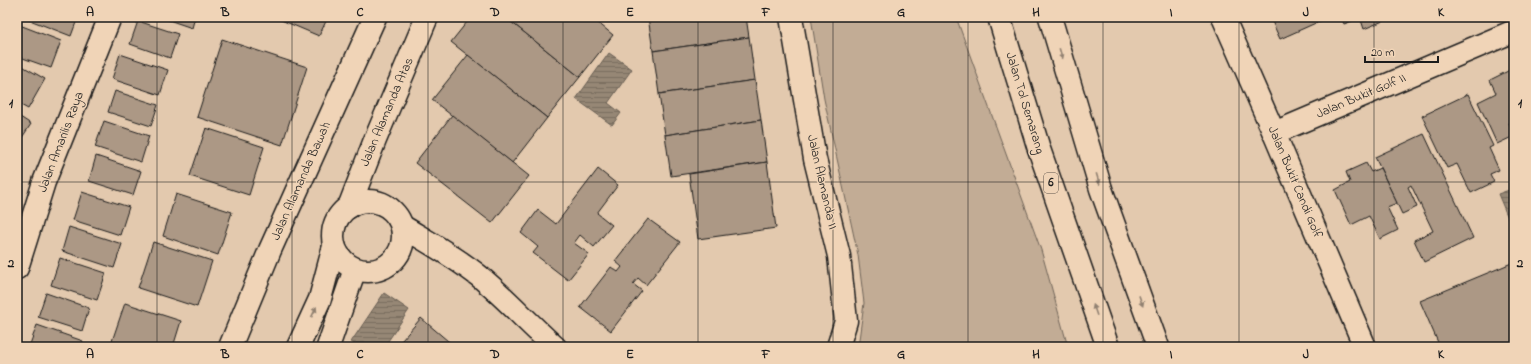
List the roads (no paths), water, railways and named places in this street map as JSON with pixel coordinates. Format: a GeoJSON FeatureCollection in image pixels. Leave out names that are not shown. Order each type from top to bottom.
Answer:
{"type":"FeatureCollection","features":[{"type":"Feature","properties":{"kind":"main road","name":"Jalan Amarilis Raya"},"geometry":{"type":"LineString","coordinates":[[18,258],[44,182],[110,17]]}},
{"type":"Feature","properties":{"kind":"main road","name":"Jalan Alamanda Bawah"},"geometry":{"type":"LineString","coordinates":[[230,347],[270,250],[375,17]]}},
{"type":"Feature","properties":{"kind":"main road","name":"Jalan Alamanda Atas"},"geometry":{"type":"LineString","coordinates":[[348,206],[427,17]]}},
{"type":"Feature","properties":{"kind":"main road","name":"Jalan Alamanda II"},"geometry":{"type":"LineString","coordinates":[[791,17],[815,159],[839,256],[846,321],[838,347]]}},
{"type":"Feature","properties":{"kind":"main road","name":"Jalan Tol Semarang"},"geometry":{"type":"LineString","coordinates":[[999,17],[1039,149],[1108,347]]}},
{"type":"Feature","properties":{"kind":"main road"},"geometry":{"type":"LineString","coordinates":[[1050,17],[1101,189],[1158,347]]}},
{"type":"Feature","properties":{"kind":"main road","name":"Jalan Bukit Candi Golf"},"geometry":{"type":"LineString","coordinates":[[1223,17],[1365,347]]}},
{"type":"Feature","properties":{"kind":"main road","name":"Jalan Bukit Golf II"},"geometry":{"type":"LineString","coordinates":[[1274,133],[1514,31]]}},
{"type":"Feature","properties":{"kind":"main road"},"geometry":{"type":"LineString","coordinates":[[17,221],[44,182]]}},
{"type":"Feature","properties":{"kind":"main road"},"geometry":{"type":"LineString","coordinates":[[370,201],[380,203],[390,208],[397,216],[402,226],[403,238],[401,248],[395,258],[387,266],[377,270],[366,271],[355,269],[346,264],[338,256],[332,235],[340,214],[348,206],[358,202],[370,201]]}},
{"type":"Feature","properties":{"kind":"main road"},"geometry":{"type":"LineString","coordinates":[[402,226],[450,256],[478,276],[508,302],[555,347]]}},
{"type":"Feature","properties":{"kind":"main road"},"geometry":{"type":"LineString","coordinates":[[298,347],[320,299],[334,246]]}},
{"type":"Feature","properties":{"kind":"main road"},"geometry":{"type":"LineString","coordinates":[[328,347],[355,269]]}}]}
